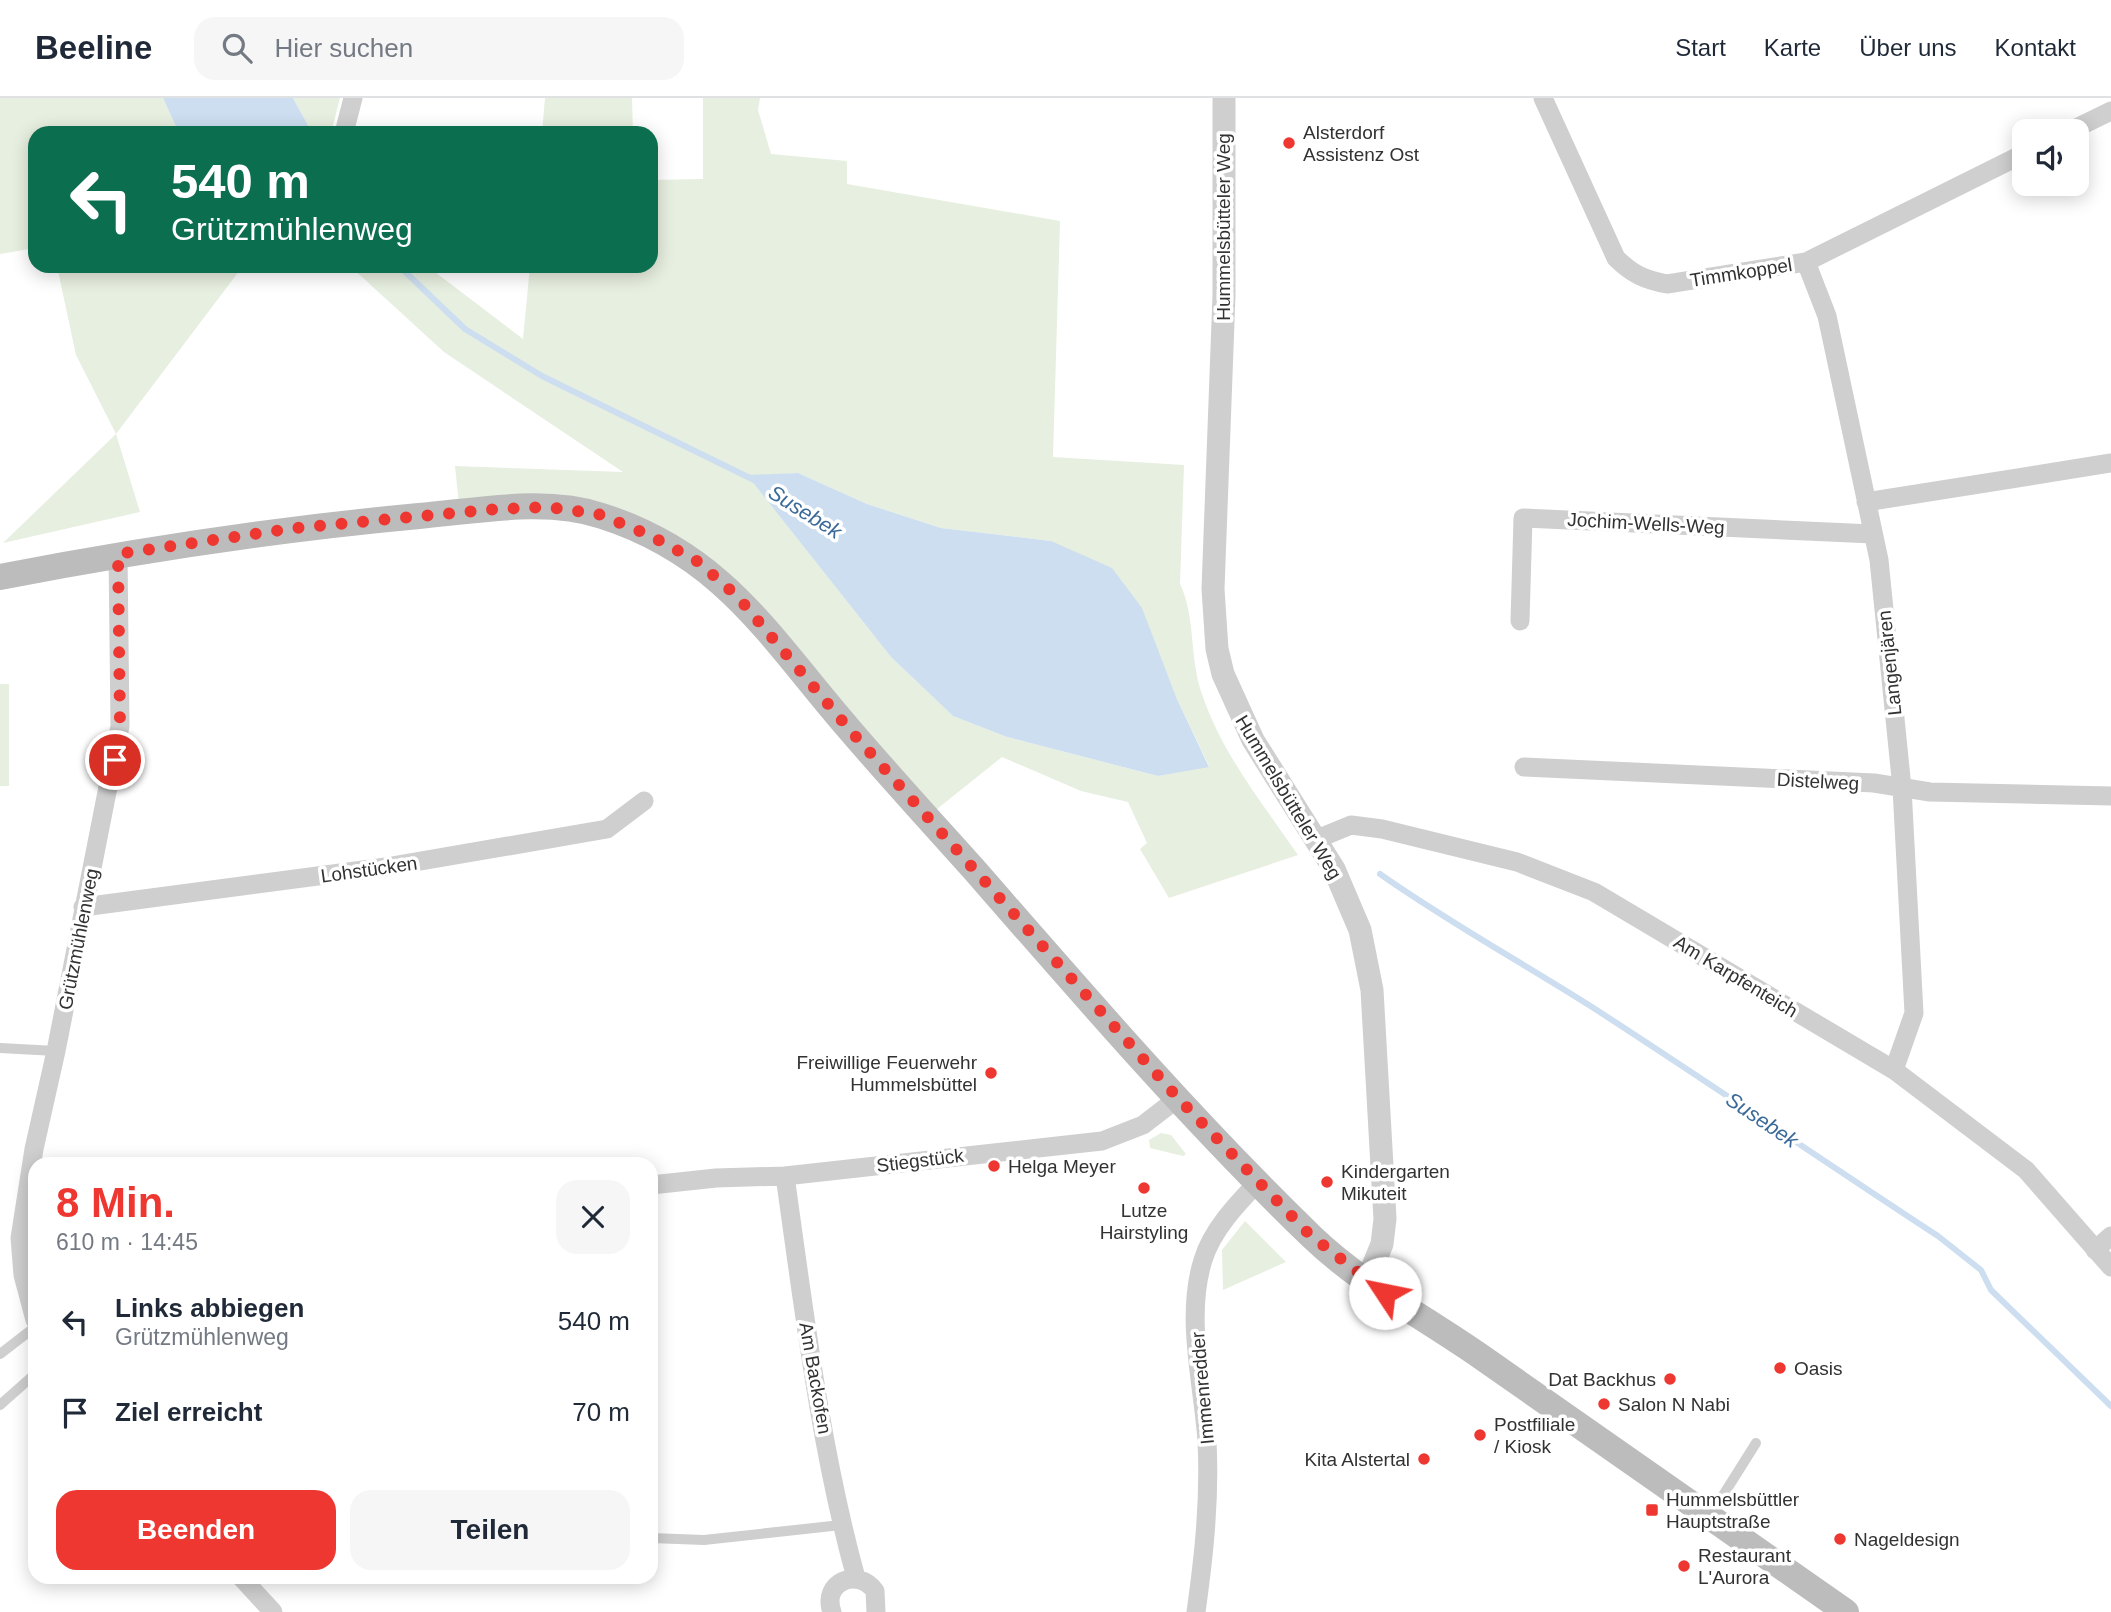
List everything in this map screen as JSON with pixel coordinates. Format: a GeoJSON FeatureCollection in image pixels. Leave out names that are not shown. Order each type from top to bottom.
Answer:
{"type":"FeatureCollection","features":[{"type":"Feature","properties":{"kind":"main road"},"geometry":{"type":"LineString","coordinates":[[0,577],[118,554],[295,528],[498,509],[548,507],[598,514],[647,534],[697,561],[738,597],[849,729],[1178,1098],[1310,1235],[1367,1281],[1461,1343],[1846,1612]]}},
{"type":"Feature","properties":{"kind":"street"},"geometry":{"type":"LineString","coordinates":[[346,126],[353,98]]}},
{"type":"Feature","properties":{"kind":"street","name":"Hummelsbütteler Weg"},"geometry":{"type":"LineString","coordinates":[[1224,98],[1224,295],[1213,589],[1217,649],[1223,674],[1252,740],[1317,839],[1334,869],[1360,930],[1372,990],[1385,1219],[1382,1244],[1367,1281]]}},
{"type":"Feature","properties":{"kind":"street","name":"Timmkoppel"},"geometry":{"type":"LineString","coordinates":[[1543,98],[1616,258],[1628,271],[1645,280],[1667,284],[1806,262],[2012,159]]}},
{"type":"Feature","properties":{"kind":"street"},"geometry":{"type":"LineString","coordinates":[[2089,122],[2111,111]]}},
{"type":"Feature","properties":{"kind":"street","name":"Langenjären"},"geometry":{"type":"LineString","coordinates":[[1806,262],[1826,316],[1879,559],[1902,788],[1914,1013],[1894,1070]]}},
{"type":"Feature","properties":{"kind":"street"},"geometry":{"type":"LineString","coordinates":[[1866,502],[2111,463]]}},
{"type":"Feature","properties":{"kind":"street","name":"Jochim-Wells-Weg"},"geometry":{"type":"LineString","coordinates":[[1520,621],[1523,518],[1873,534]]}},
{"type":"Feature","properties":{"kind":"street","name":"Grützmühlenweg"},"geometry":{"type":"LineString","coordinates":[[33,1157],[120,726],[118,554]]}},
{"type":"Feature","properties":{"kind":"street","name":"Distelweg"},"geometry":{"type":"LineString","coordinates":[[1524,767],[1874,783],[1930,792],[2111,796]]}},
{"type":"Feature","properties":{"kind":"street","name":"Lohstücken"},"geometry":{"type":"LineString","coordinates":[[83,907],[386,867],[607,829],[644,801]]}},
{"type":"Feature","properties":{"kind":"street","name":"Am Karpfenteich"},"geometry":{"type":"LineString","coordinates":[[1317,839],[1351,825],[1382,829],[1517,862],[1594,892],[1894,1070],[2026,1170],[2111,1267]]}},
{"type":"Feature","properties":{"kind":"street","name":"Stiegstück"},"geometry":{"type":"LineString","coordinates":[[658,1184],[716,1178],[785,1176],[1102,1141],[1122,1136],[1143,1125],[1178,1098]]}},
{"type":"Feature","properties":{"kind":"street","name":"Am Backofen"},"geometry":{"type":"LineString","coordinates":[[785,1176],[804,1308],[841,1525],[856,1578],[864,1580],[875,1591],[876,1612]]}},
{"type":"Feature","properties":{"kind":"street","name":"Immenredder"},"geometry":{"type":"LineString","coordinates":[[1196,1612],[1205,1546],[1207,1487],[1207,1442],[1196,1313],[1198,1279],[1209,1245],[1233,1209],[1258,1182]]}},
{"type":"Feature","properties":{"kind":"street","name":"Grützmühlenweg"},"geometry":{"type":"LineString","coordinates":[[28,1187],[20,1238],[23,1275],[28,1294]]}},
{"type":"Feature","properties":{"kind":"street"},"geometry":{"type":"LineString","coordinates":[[2095,1250],[2111,1236]]}},
{"type":"Feature","properties":{"kind":"street"},"geometry":{"type":"LineString","coordinates":[[832,1612],[830,1600],[835,1586],[848,1578],[856,1578]]}},
{"type":"Feature","properties":{"kind":"street"},"geometry":{"type":"LineString","coordinates":[[247,1584],[273,1612]]}},
{"type":"Feature","properties":{"kind":"lane"},"geometry":{"type":"LineString","coordinates":[[0,1048],[56,1051]]}},
{"type":"Feature","properties":{"kind":"lane"},"geometry":{"type":"LineString","coordinates":[[0,1354],[28,1332]]}},
{"type":"Feature","properties":{"kind":"lane"},"geometry":{"type":"LineString","coordinates":[[0,1405],[28,1380]]}},
{"type":"Feature","properties":{"kind":"lane"},"geometry":{"type":"LineString","coordinates":[[1710,1517],[1756,1443]]}},
{"type":"Feature","properties":{"kind":"lane"},"geometry":{"type":"LineString","coordinates":[[658,1538],[704,1540],[841,1525]]}},
{"type":"Feature","properties":{"kind":"green space"},"geometry":{"type":"Polygon","coordinates":[[[0,98],[163,98],[176,126],[28,126],[28,249],[0,254],[0,98]]]}},
{"type":"Feature","properties":{"kind":"green space"},"geometry":{"type":"Polygon","coordinates":[[[293,98],[340,98],[333,126],[308,126],[293,98]]]}},
{"type":"Feature","properties":{"kind":"green space"},"geometry":{"type":"Polygon","coordinates":[[[545,98],[632,98],[633,126],[543,126],[545,98]]]}},
{"type":"Feature","properties":{"kind":"green space"},"geometry":{"type":"Polygon","coordinates":[[[703,98],[760,98],[758,110],[771,154],[847,161],[847,184],[1060,221],[1053,457],[1184,465],[1180,584],[1188,610],[1195,666],[1202,694],[1232,758],[1298,855],[1169,898],[1140,849],[1147,843],[1128,802],[1081,791],[1002,757],[932,813],[698,558],[598,510],[460,514],[455,466],[623,472],[444,352],[358,273],[436,273],[523,339],[529,273],[658,273],[658,180],[703,179],[703,98]],[[798,473],[748,476],[891,657],[953,716],[1007,737],[1158,776],[1209,766],[1176,697],[1051,541],[941,528],[867,504],[798,473]]]}},
{"type":"Feature","properties":{"kind":"green space"},"geometry":{"type":"Polygon","coordinates":[[[58,273],[238,273],[116,434],[76,355],[58,273]]]}},
{"type":"Feature","properties":{"kind":"green space"},"geometry":{"type":"Polygon","coordinates":[[[116,434],[140,512],[3,543],[116,434]]]}},
{"type":"Feature","properties":{"kind":"green space"},"geometry":{"type":"Polygon","coordinates":[[[0,684],[9,684],[9,786],[0,786],[0,684]]]}},
{"type":"Feature","properties":{"kind":"green space"},"geometry":{"type":"Polygon","coordinates":[[[1161,1133],[1171,1135],[1186,1154],[1183,1156],[1150,1148],[1149,1140],[1161,1133]]]}},
{"type":"Feature","properties":{"kind":"green space"},"geometry":{"type":"Polygon","coordinates":[[[1245,1221],[1286,1262],[1223,1290],[1222,1250],[1245,1221]]]}},
{"type":"Feature","properties":{"kind":"water"},"geometry":{"type":"Polygon","coordinates":[[[163,98],[293,98],[308,126],[176,126],[163,98]]]}},
{"type":"Feature","properties":{"kind":"water"},"geometry":{"type":"Polygon","coordinates":[[[798,473],[867,504],[941,528],[1051,541],[1112,568],[1142,608],[1176,697],[1209,767],[1158,776],[1007,737],[953,716],[891,657],[747,475],[798,473]]]}},
{"type":"Feature","properties":{"kind":"waterway","name":"Susebek"},"geometry":{"type":"LineString","coordinates":[[406,273],[465,329],[542,376],[754,480]]}},
{"type":"Feature","properties":{"kind":"waterway","name":"Susebek"},"geometry":{"type":"LineString","coordinates":[[1380,874],[1592,1007],[1938,1236],[1981,1270],[1991,1290],[2111,1406]]}},
{"type":"Feature","properties":{"kind":"place","name":"Alsterdorf Assistenz Ost"},"geometry":{"type":"Point","coordinates":[1289,143]}},
{"type":"Feature","properties":{"kind":"place","name":"Freiwillige Feuerwehr Hummelsbüttel"},"geometry":{"type":"Point","coordinates":[991,1073]}},
{"type":"Feature","properties":{"kind":"place","name":"Helga Meyer"},"geometry":{"type":"Point","coordinates":[994,1166]}},
{"type":"Feature","properties":{"kind":"place","name":"Kindergarten Mikuteit"},"geometry":{"type":"Point","coordinates":[1327,1182]}},
{"type":"Feature","properties":{"kind":"place","name":"Lutze Hairstyling"},"geometry":{"type":"Point","coordinates":[1144,1188]}},
{"type":"Feature","properties":{"kind":"place","name":"Oasis"},"geometry":{"type":"Point","coordinates":[1780,1368]}},
{"type":"Feature","properties":{"kind":"place","name":"Dat Backhus"},"geometry":{"type":"Point","coordinates":[1670,1379]}},
{"type":"Feature","properties":{"kind":"place","name":"Salon N Nabi"},"geometry":{"type":"Point","coordinates":[1604,1404]}},
{"type":"Feature","properties":{"kind":"place","name":"Postfiliale / Kiosk"},"geometry":{"type":"Point","coordinates":[1480,1435]}},
{"type":"Feature","properties":{"kind":"place","name":"Kita Alstertal"},"geometry":{"type":"Point","coordinates":[1424,1459]}},
{"type":"Feature","properties":{"kind":"place","name":"Hummelsbüttler Hauptstraße"},"geometry":{"type":"Point","coordinates":[1652,1510]}},
{"type":"Feature","properties":{"kind":"place","name":"Nageldesign"},"geometry":{"type":"Point","coordinates":[1840,1539]}},
{"type":"Feature","properties":{"kind":"place","name":"Restaurant L'Aurora"},"geometry":{"type":"Point","coordinates":[1684,1566]}},
{"type":"Feature","properties":{"kind":"route"},"geometry":{"type":"LineString","coordinates":[[115,760],[120,726],[118,554],[295,528],[498,509],[548,507],[598,514],[647,534],[697,561],[738,597],[849,729],[1178,1098],[1310,1235],[1343,1264],[1385,1293]]}}]}
